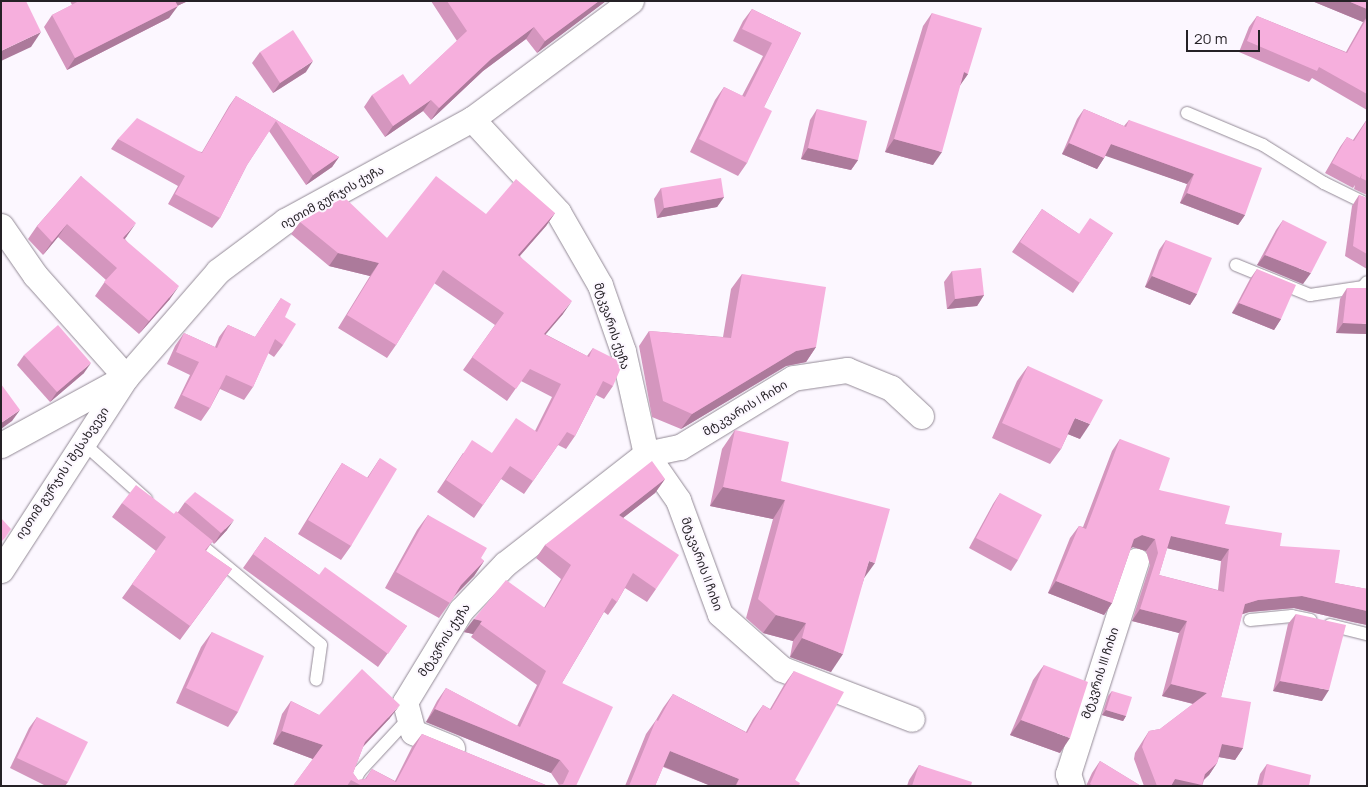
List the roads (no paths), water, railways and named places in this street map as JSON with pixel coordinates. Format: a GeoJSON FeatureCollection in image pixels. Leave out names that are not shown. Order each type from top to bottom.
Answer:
{"type":"FeatureCollection","features":[{"type":"Feature","properties":{"kind":"street","name":"იეთიმ გურჯის ქუჩა"},"geometry":{"type":"LineString","coordinates":[[1,445],[126,377],[218,271],[278,227],[472,119],[631,1]]}},
{"type":"Feature","properties":{"kind":"street","name":"მტკვარის ქუჩა"},"geometry":{"type":"LineString","coordinates":[[472,119],[558,212],[600,285],[622,351],[646,454]]}},
{"type":"Feature","properties":{"kind":"street"},"geometry":{"type":"LineString","coordinates":[[1,226],[35,275],[126,377]]}},
{"type":"Feature","properties":{"kind":"street","name":"მტკვარის I ჩიხი"},"geometry":{"type":"LineString","coordinates":[[646,454],[680,447],[793,378],[847,370],[891,388],[921,416]]}},
{"type":"Feature","properties":{"kind":"street","name":"იეთიმ გურჯის I შესახვევი"},"geometry":{"type":"LineString","coordinates":[[1,570],[82,442],[126,377]]}},
{"type":"Feature","properties":{"kind":"street","name":"მტკვრის ქუჩა"},"geometry":{"type":"LineString","coordinates":[[410,718],[405,702],[461,610],[505,564],[646,454]]}},
{"type":"Feature","properties":{"kind":"street","name":"მტკვარის II ჩიხი"},"geometry":{"type":"LineString","coordinates":[[646,454],[678,500],[720,614],[782,670],[912,719]]}},
{"type":"Feature","properties":{"kind":"street","name":"მტკვრის III ჩიხი"},"geometry":{"type":"LineString","coordinates":[[1072,786],[1068,774],[1136,561]]}},
{"type":"Feature","properties":{"kind":"street"},"geometry":{"type":"LineString","coordinates":[[410,718],[413,732],[475,757]]}},
{"type":"Feature","properties":{"kind":"lane"},"geometry":{"type":"LineString","coordinates":[[1187,113],[1263,146],[1324,183],[1367,204]]}},
{"type":"Feature","properties":{"kind":"lane"},"geometry":{"type":"LineString","coordinates":[[1236,265],[1310,295],[1363,287],[1367,282]]}},
{"type":"Feature","properties":{"kind":"lane"},"geometry":{"type":"LineString","coordinates":[[82,442],[155,506]]}},
{"type":"Feature","properties":{"kind":"lane"},"geometry":{"type":"LineString","coordinates":[[185,531],[321,645],[316,680]]}},
{"type":"Feature","properties":{"kind":"lane"},"geometry":{"type":"LineString","coordinates":[[1250,620],[1292,616],[1367,634]]}},
{"type":"Feature","properties":{"kind":"lane"},"geometry":{"type":"LineString","coordinates":[[352,786],[358,772],[410,718]]}}]}
